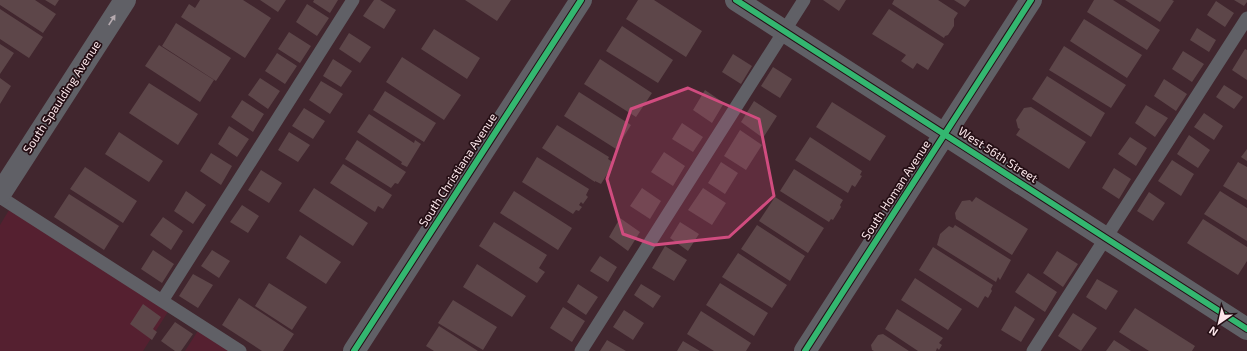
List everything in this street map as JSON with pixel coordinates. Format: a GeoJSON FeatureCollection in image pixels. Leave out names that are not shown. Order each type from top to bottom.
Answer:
{"type":"FeatureCollection","features":[{"type":"Feature","properties":{"kind":"street","name":"South Spaulding Avenue"},"geometry":{"type":"LineString","coordinates":[[0,194],[125,0]]}},
{"type":"Feature","properties":{"kind":"street","name":"South Christiana Avenue"},"geometry":{"type":"LineString","coordinates":[[354,351],[580,0]]}},
{"type":"Feature","properties":{"kind":"street","name":"West 56th Street"},"geometry":{"type":"LineString","coordinates":[[736,0],[1247,329]]}},
{"type":"Feature","properties":{"kind":"street","name":"South Homan Avenue"},"geometry":{"type":"LineString","coordinates":[[805,351],[1031,0]]}},
{"type":"Feature","properties":{"kind":"lane"},"geometry":{"type":"LineString","coordinates":[[162,301],[353,0]]}},
{"type":"Feature","properties":{"kind":"lane"},"geometry":{"type":"LineString","coordinates":[[581,351],[804,0]]}},
{"type":"Feature","properties":{"kind":"lane"},"geometry":{"type":"LineString","coordinates":[[1033,351],[1247,18]]}},
{"type":"Feature","properties":{"kind":"lane"},"geometry":{"type":"LineString","coordinates":[[0,197],[240,351]]}},
{"type":"Feature","properties":{"kind":"highlighted area"},"geometry":{"type":"Polygon","coordinates":[[[688,88],[759,119],[774,196],[729,237],[654,245],[623,234],[607,179],[631,109],[688,88]]]}},
{"type":"Feature","properties":{"kind":"shaded area"},"geometry":{"type":"Polygon","coordinates":[[[12,205],[171,307],[143,351],[0,351],[0,225],[12,205]]]}},
{"type":"Feature","properties":{"kind":"shaded area"},"geometry":{"type":"Polygon","coordinates":[[[201,326],[240,351],[185,351],[201,326]]]}},
{"type":"Feature","properties":{"kind":"building"},"geometry":{"type":"Polygon","coordinates":[[[0,0],[35,0],[56,14],[43,33],[0,5],[0,0]]]}},
{"type":"Feature","properties":{"kind":"building"},"geometry":{"type":"Polygon","coordinates":[[[45,0],[59,0],[55,6],[45,0]]]}},
{"type":"Feature","properties":{"kind":"building"},"geometry":{"type":"Polygon","coordinates":[[[200,0],[243,0],[271,18],[245,58],[181,17],[189,4],[195,8],[200,0]]]}},
{"type":"Feature","properties":{"kind":"building"},"geometry":{"type":"Polygon","coordinates":[[[260,0],[286,0],[278,12],[260,0]]]}},
{"type":"Feature","properties":{"kind":"building"},"geometry":{"type":"Polygon","coordinates":[[[314,0],[338,0],[330,13],[313,2],[314,0]]]}},
{"type":"Feature","properties":{"kind":"building"},"geometry":{"type":"Polygon","coordinates":[[[374,0],[380,0],[396,10],[384,29],[363,16],[374,0]]]}},
{"type":"Feature","properties":{"kind":"building"},"geometry":{"type":"Polygon","coordinates":[[[465,0],[511,0],[497,21],[465,0]]]}},
{"type":"Feature","properties":{"kind":"building"},"geometry":{"type":"Polygon","coordinates":[[[638,0],[654,0],[702,31],[686,57],[626,19],[638,0]]]}},
{"type":"Feature","properties":{"kind":"building"},"geometry":{"type":"Polygon","coordinates":[[[823,0],[846,0],[839,11],[823,0]]]}},
{"type":"Feature","properties":{"kind":"building"},"geometry":{"type":"Polygon","coordinates":[[[894,0],[938,0],[958,13],[954,19],[954,26],[944,38],[892,4],[894,0]]]}},
{"type":"Feature","properties":{"kind":"building"},"geometry":{"type":"Polygon","coordinates":[[[954,0],[970,0],[965,7],[954,0]]]}},
{"type":"Feature","properties":{"kind":"building"},"geometry":{"type":"Polygon","coordinates":[[[1094,0],[1113,0],[1160,30],[1147,50],[1087,12],[1094,0]]]}},
{"type":"Feature","properties":{"kind":"building"},"geometry":{"type":"Polygon","coordinates":[[[1125,0],[1172,0],[1174,1],[1160,22],[1125,0]]]}},
{"type":"Feature","properties":{"kind":"building"},"geometry":{"type":"Polygon","coordinates":[[[1234,0],[1247,0],[1247,2],[1244,6],[1234,0]]]}},
{"type":"Feature","properties":{"kind":"building"},"geometry":{"type":"Polygon","coordinates":[[[1216,1],[1234,13],[1225,27],[1207,15],[1216,1]]]}},
{"type":"Feature","properties":{"kind":"building"},"geometry":{"type":"Polygon","coordinates":[[[307,4],[329,18],[317,36],[296,22],[307,4]]]}},
{"type":"Feature","properties":{"kind":"building"},"geometry":{"type":"Polygon","coordinates":[[[0,9],[43,37],[29,58],[0,39],[0,9]]]}},
{"type":"Feature","properties":{"kind":"building"},"geometry":{"type":"Polygon","coordinates":[[[889,9],[944,44],[928,70],[917,63],[913,69],[901,61],[906,55],[872,34],[889,9]]]}},
{"type":"Feature","properties":{"kind":"building"},"geometry":{"type":"Polygon","coordinates":[[[1084,19],[1142,55],[1127,78],[1070,41],[1084,19]]]}},
{"type":"Feature","properties":{"kind":"building"},"geometry":{"type":"Polygon","coordinates":[[[176,23],[231,58],[216,81],[162,46],[176,23]]]}},
{"type":"Feature","properties":{"kind":"building"},"geometry":{"type":"Polygon","coordinates":[[[622,26],[673,60],[658,83],[606,51],[622,26]]]}},
{"type":"Feature","properties":{"kind":"building"},"geometry":{"type":"Polygon","coordinates":[[[1197,28],[1216,40],[1209,52],[1190,40],[1197,28]]]}},
{"type":"Feature","properties":{"kind":"building"},"geometry":{"type":"Polygon","coordinates":[[[434,29],[480,58],[467,79],[421,49],[434,29]]]}},
{"type":"Feature","properties":{"kind":"building"},"geometry":{"type":"Polygon","coordinates":[[[289,32],[311,46],[300,63],[278,49],[289,32]]]}},
{"type":"Feature","properties":{"kind":"building"},"geometry":{"type":"Polygon","coordinates":[[[349,33],[371,47],[360,63],[339,49],[349,33]]]}},
{"type":"Feature","properties":{"kind":"building"},"geometry":{"type":"Polygon","coordinates":[[[0,44],[14,53],[0,74],[0,44]]]}},
{"type":"Feature","properties":{"kind":"building"},"geometry":{"type":"Polygon","coordinates":[[[159,45],[214,80],[200,102],[145,66],[159,45]]]}},
{"type":"Feature","properties":{"kind":"building"},"geometry":{"type":"Polygon","coordinates":[[[1064,46],[1126,85],[1111,108],[1049,70],[1064,46]]]}},
{"type":"Feature","properties":{"kind":"building"},"geometry":{"type":"Polygon","coordinates":[[[1245,49],[1247,50],[1247,80],[1232,70],[1245,49]]]}},
{"type":"Feature","properties":{"kind":"building"},"geometry":{"type":"Polygon","coordinates":[[[1183,51],[1204,64],[1192,82],[1172,69],[1183,51]]]}},
{"type":"Feature","properties":{"kind":"building"},"geometry":{"type":"Polygon","coordinates":[[[277,53],[297,66],[285,84],[265,71],[277,53]]]}},
{"type":"Feature","properties":{"kind":"building"},"geometry":{"type":"Polygon","coordinates":[[[733,54],[752,66],[741,84],[722,72],[733,54]]]}},
{"type":"Feature","properties":{"kind":"building"},"geometry":{"type":"Polygon","coordinates":[[[402,57],[461,95],[444,120],[386,82],[402,57]]]}},
{"type":"Feature","properties":{"kind":"building"},"geometry":{"type":"Polygon","coordinates":[[[333,59],[352,71],[341,87],[323,76],[333,59]]]}},
{"type":"Feature","properties":{"kind":"building"},"geometry":{"type":"Polygon","coordinates":[[[600,59],[652,93],[636,117],[584,84],[600,59]]]}},
{"type":"Feature","properties":{"kind":"building"},"geometry":{"type":"Polygon","coordinates":[[[773,67],[792,79],[780,98],[761,86],[773,67]]]}},
{"type":"Feature","properties":{"kind":"building"},"geometry":{"type":"Polygon","coordinates":[[[1047,76],[1105,113],[1091,137],[1032,99],[1047,76]]]}},
{"type":"Feature","properties":{"kind":"building"},"geometry":{"type":"Polygon","coordinates":[[[0,78],[11,86],[0,104],[0,78]]]}},
{"type":"Feature","properties":{"kind":"building"},"geometry":{"type":"Polygon","coordinates":[[[260,78],[280,91],[268,109],[248,95],[260,78]]]}},
{"type":"Feature","properties":{"kind":"building"},"geometry":{"type":"Polygon","coordinates":[[[1164,79],[1187,94],[1176,111],[1154,96],[1164,79]]]}},
{"type":"Feature","properties":{"kind":"building"},"geometry":{"type":"Polygon","coordinates":[[[321,81],[343,94],[330,114],[309,100],[321,81]]]}},
{"type":"Feature","properties":{"kind":"building"},"geometry":{"type":"Polygon","coordinates":[[[149,83],[198,114],[178,145],[129,113],[149,83]]]}},
{"type":"Feature","properties":{"kind":"building"},"geometry":{"type":"Polygon","coordinates":[[[1224,85],[1243,97],[1234,109],[1216,97],[1224,85]]]}},
{"type":"Feature","properties":{"kind":"building"},"geometry":{"type":"Polygon","coordinates":[[[705,90],[724,103],[712,123],[693,110],[705,90]]]}},
{"type":"Feature","properties":{"kind":"building"},"geometry":{"type":"Polygon","coordinates":[[[385,91],[436,123],[424,142],[373,110],[385,91]]]}},
{"type":"Feature","properties":{"kind":"building"},"geometry":{"type":"Polygon","coordinates":[[[579,92],[631,125],[616,149],[564,116],[579,92]]]}},
{"type":"Feature","properties":{"kind":"building"},"geometry":{"type":"Polygon","coordinates":[[[242,100],[264,114],[253,132],[231,117],[242,100]]]}},
{"type":"Feature","properties":{"kind":"building"},"geometry":{"type":"Polygon","coordinates":[[[754,101],[777,116],[763,138],[741,122],[754,101]]]}},
{"type":"Feature","properties":{"kind":"building"},"geometry":{"type":"Polygon","coordinates":[[[832,102],[886,136],[870,161],[816,127],[832,102]]]}},
{"type":"Feature","properties":{"kind":"building"},"geometry":{"type":"Polygon","coordinates":[[[1146,105],[1168,118],[1155,137],[1135,123],[1146,105]]]}},
{"type":"Feature","properties":{"kind":"building"},"geometry":{"type":"Polygon","coordinates":[[[1031,107],[1086,142],[1069,169],[1016,135],[1020,129],[1018,128],[1016,120],[1024,108],[1031,107]]]}},
{"type":"Feature","properties":{"kind":"building"},"geometry":{"type":"Polygon","coordinates":[[[304,108],[325,121],[313,139],[292,126],[304,108]]]}},
{"type":"Feature","properties":{"kind":"building"},"geometry":{"type":"Polygon","coordinates":[[[1204,113],[1223,126],[1214,140],[1194,127],[1204,113]]]}},
{"type":"Feature","properties":{"kind":"building"},"geometry":{"type":"Polygon","coordinates":[[[369,114],[414,143],[415,140],[421,144],[407,167],[401,164],[402,162],[357,132],[369,114]]]}},
{"type":"Feature","properties":{"kind":"building"},"geometry":{"type":"Polygon","coordinates":[[[682,123],[703,137],[693,152],[672,139],[682,123]]]}},
{"type":"Feature","properties":{"kind":"building"},"geometry":{"type":"Polygon","coordinates":[[[557,125],[609,157],[608,159],[614,163],[601,184],[595,182],[542,148],[557,125]]]}},
{"type":"Feature","properties":{"kind":"building"},"geometry":{"type":"Polygon","coordinates":[[[229,126],[249,139],[237,157],[218,144],[229,126]]]}},
{"type":"Feature","properties":{"kind":"building"},"geometry":{"type":"Polygon","coordinates":[[[740,130],[762,145],[746,170],[724,156],[740,130]]]}},
{"type":"Feature","properties":{"kind":"building"},"geometry":{"type":"Polygon","coordinates":[[[119,132],[163,161],[149,182],[105,154],[119,132]]]}},
{"type":"Feature","properties":{"kind":"building"},"geometry":{"type":"Polygon","coordinates":[[[289,132],[310,145],[298,162],[278,150],[289,132]]]}},
{"type":"Feature","properties":{"kind":"building"},"geometry":{"type":"Polygon","coordinates":[[[1189,135],[1210,150],[1198,168],[1177,154],[1189,135]]]}},
{"type":"Feature","properties":{"kind":"building"},"geometry":{"type":"Polygon","coordinates":[[[810,137],[862,171],[860,175],[862,176],[855,187],[852,185],[848,193],[795,160],[810,137]]]}},
{"type":"Feature","properties":{"kind":"building"},"geometry":{"type":"Polygon","coordinates":[[[1130,137],[1147,148],[1136,166],[1118,154],[1130,137]]]}},
{"type":"Feature","properties":{"kind":"building"},"geometry":{"type":"Polygon","coordinates":[[[357,140],[406,172],[398,184],[395,183],[391,188],[345,159],[357,140]]]}},
{"type":"Feature","properties":{"kind":"building"},"geometry":{"type":"Polygon","coordinates":[[[1247,149],[1247,161],[1241,157],[1247,149]]]}},
{"type":"Feature","properties":{"kind":"building"},"geometry":{"type":"Polygon","coordinates":[[[664,152],[685,166],[673,186],[651,172],[664,152]]]}},
{"type":"Feature","properties":{"kind":"building"},"geometry":{"type":"Polygon","coordinates":[[[211,153],[232,166],[221,185],[200,171],[211,153]]]}},
{"type":"Feature","properties":{"kind":"building"},"geometry":{"type":"Polygon","coordinates":[[[537,157],[589,189],[586,195],[588,197],[583,204],[581,202],[579,205],[582,207],[579,211],[576,210],[573,214],[522,182],[537,157]]]}},
{"type":"Feature","properties":{"kind":"building"},"geometry":{"type":"Polygon","coordinates":[[[1172,160],[1194,174],[1181,196],[1158,181],[1172,160]]]}},
{"type":"Feature","properties":{"kind":"building"},"geometry":{"type":"Polygon","coordinates":[[[721,162],[738,173],[725,194],[708,183],[721,162]]]}},
{"type":"Feature","properties":{"kind":"building"},"geometry":{"type":"Polygon","coordinates":[[[1238,162],[1247,167],[1247,200],[1223,186],[1238,162]]]}},
{"type":"Feature","properties":{"kind":"building"},"geometry":{"type":"Polygon","coordinates":[[[343,164],[392,195],[383,209],[378,206],[375,212],[330,183],[343,164]]]}},
{"type":"Feature","properties":{"kind":"building"},"geometry":{"type":"Polygon","coordinates":[[[85,167],[137,201],[123,223],[70,189],[85,167]]]}},
{"type":"Feature","properties":{"kind":"building"},"geometry":{"type":"Polygon","coordinates":[[[1114,168],[1131,179],[1119,199],[1102,188],[1114,168]]]}},
{"type":"Feature","properties":{"kind":"building"},"geometry":{"type":"Polygon","coordinates":[[[794,169],[843,200],[840,205],[841,207],[833,220],[831,219],[829,222],[780,191],[794,169]]]}},
{"type":"Feature","properties":{"kind":"building"},"geometry":{"type":"Polygon","coordinates":[[[261,170],[282,183],[269,203],[248,190],[261,170]]]}},
{"type":"Feature","properties":{"kind":"building"},"geometry":{"type":"Polygon","coordinates":[[[314,188],[368,223],[353,246],[299,211],[314,188]]]}},
{"type":"Feature","properties":{"kind":"building"},"geometry":{"type":"Polygon","coordinates":[[[642,188],[661,201],[650,219],[630,206],[642,188]]]}},
{"type":"Feature","properties":{"kind":"building"},"geometry":{"type":"Polygon","coordinates":[[[703,188],[726,203],[712,225],[688,210],[703,188]]]}},
{"type":"Feature","properties":{"kind":"building"},"geometry":{"type":"Polygon","coordinates":[[[186,191],[206,205],[193,224],[174,211],[186,191]]]}},
{"type":"Feature","properties":{"kind":"building"},"geometry":{"type":"Polygon","coordinates":[[[514,191],[572,228],[558,250],[500,213],[514,191]]]}},
{"type":"Feature","properties":{"kind":"building"},"geometry":{"type":"Polygon","coordinates":[[[1220,191],[1247,208],[1247,241],[1204,214],[1220,191]]]}},
{"type":"Feature","properties":{"kind":"building"},"geometry":{"type":"Polygon","coordinates":[[[1149,192],[1165,203],[1153,221],[1137,211],[1149,192]]]}},
{"type":"Feature","properties":{"kind":"building"},"geometry":{"type":"Polygon","coordinates":[[[69,194],[119,226],[104,250],[54,217],[69,194]]]}},
{"type":"Feature","properties":{"kind":"building"},"geometry":{"type":"Polygon","coordinates":[[[775,197],[824,228],[808,253],[759,221],[775,197]]]}},
{"type":"Feature","properties":{"kind":"building"},"geometry":{"type":"Polygon","coordinates":[[[976,197],[1028,229],[1012,255],[956,219],[955,213],[962,201],[970,200],[972,202],[976,197]]]}},
{"type":"Feature","properties":{"kind":"building"},"geometry":{"type":"Polygon","coordinates":[[[242,205],[259,216],[248,233],[230,222],[242,205]]]}},
{"type":"Feature","properties":{"kind":"building"},"geometry":{"type":"Polygon","coordinates":[[[163,217],[183,231],[171,250],[150,235],[163,217]]]}},
{"type":"Feature","properties":{"kind":"building"},"geometry":{"type":"Polygon","coordinates":[[[620,218],[640,232],[628,251],[609,237],[620,218]]]}},
{"type":"Feature","properties":{"kind":"building"},"geometry":{"type":"Polygon","coordinates":[[[1203,219],[1247,247],[1247,261],[1238,275],[1187,243],[1203,219]]]}},
{"type":"Feature","properties":{"kind":"building"},"geometry":{"type":"Polygon","coordinates":[[[494,222],[547,255],[539,268],[545,272],[537,283],[479,246],[494,222]]]}},
{"type":"Feature","properties":{"kind":"building"},"geometry":{"type":"Polygon","coordinates":[[[680,222],[699,234],[688,251],[670,238],[680,222]]]}},
{"type":"Feature","properties":{"kind":"building"},"geometry":{"type":"Polygon","coordinates":[[[757,225],[805,256],[790,281],[741,249],[757,225]]]}},
{"type":"Feature","properties":{"kind":"building"},"geometry":{"type":"Polygon","coordinates":[[[955,225],[1011,260],[1000,280],[998,277],[996,282],[937,245],[940,234],[949,226],[953,228],[955,225]]]}},
{"type":"Feature","properties":{"kind":"building"},"geometry":{"type":"Polygon","coordinates":[[[300,235],[341,262],[326,284],[286,258],[300,235]]]}},
{"type":"Feature","properties":{"kind":"building"},"geometry":{"type":"Polygon","coordinates":[[[665,246],[687,260],[674,281],[652,268],[665,246]]]}},
{"type":"Feature","properties":{"kind":"building"},"geometry":{"type":"Polygon","coordinates":[[[933,247],[993,285],[991,289],[992,291],[988,298],[985,296],[978,308],[919,270],[933,247]]]}},
{"type":"Feature","properties":{"kind":"building"},"geometry":{"type":"Polygon","coordinates":[[[153,250],[174,264],[162,283],[141,269],[153,250]]]}},
{"type":"Feature","properties":{"kind":"building"},"geometry":{"type":"Polygon","coordinates":[[[212,250],[230,261],[219,278],[201,266],[212,250]]]}},
{"type":"Feature","properties":{"kind":"building"},"geometry":{"type":"Polygon","coordinates":[[[1057,251],[1078,264],[1063,287],[1043,273],[1057,251]]]}},
{"type":"Feature","properties":{"kind":"building"},"geometry":{"type":"Polygon","coordinates":[[[738,253],[787,285],[772,308],[722,277],[738,253]]]}},
{"type":"Feature","properties":{"kind":"building"},"geometry":{"type":"Polygon","coordinates":[[[600,256],[617,267],[608,282],[590,271],[600,256]]]}},
{"type":"Feature","properties":{"kind":"building"},"geometry":{"type":"Polygon","coordinates":[[[477,264],[526,296],[512,317],[463,287],[477,264]]]}},
{"type":"Feature","properties":{"kind":"building"},"geometry":{"type":"Polygon","coordinates":[[[1028,273],[1057,292],[1045,312],[1015,292],[1028,273]]]}},
{"type":"Feature","properties":{"kind":"building"},"geometry":{"type":"Polygon","coordinates":[[[193,274],[213,285],[198,308],[179,296],[193,274]]]}},
{"type":"Feature","properties":{"kind":"building"},"geometry":{"type":"Polygon","coordinates":[[[915,278],[962,309],[948,330],[901,300],[915,278]]]}},
{"type":"Feature","properties":{"kind":"building"},"geometry":{"type":"Polygon","coordinates":[[[1097,279],[1118,291],[1106,310],[1086,297],[1097,279]]]}},
{"type":"Feature","properties":{"kind":"building"},"geometry":{"type":"Polygon","coordinates":[[[269,283],[307,307],[292,330],[255,306],[269,283]]]}},
{"type":"Feature","properties":{"kind":"building"},"geometry":{"type":"Polygon","coordinates":[[[720,283],[768,313],[754,336],[706,305],[720,283]]]}},
{"type":"Feature","properties":{"kind":"building"},"geometry":{"type":"Polygon","coordinates":[[[578,284],[598,297],[586,315],[567,302],[578,284]]]}},
{"type":"Feature","properties":{"kind":"building"},"geometry":{"type":"Polygon","coordinates":[[[641,284],[661,296],[653,308],[634,295],[641,284]]]}},
{"type":"Feature","properties":{"kind":"building"},"geometry":{"type":"Polygon","coordinates":[[[239,298],[294,334],[283,351],[262,351],[222,325],[239,298]]]}},
{"type":"Feature","properties":{"kind":"building"},"geometry":{"type":"Polygon","coordinates":[[[453,300],[497,327],[483,350],[438,323],[453,300]]]}},
{"type":"Feature","properties":{"kind":"building"},"geometry":{"type":"Polygon","coordinates":[[[143,304],[161,317],[153,329],[157,332],[152,340],[130,324],[143,304]]]}},
{"type":"Feature","properties":{"kind":"building"},"geometry":{"type":"Polygon","coordinates":[[[1015,306],[1035,319],[1021,342],[1001,330],[1015,306]]]}},
{"type":"Feature","properties":{"kind":"building"},"geometry":{"type":"Polygon","coordinates":[[[563,307],[585,321],[572,342],[550,328],[563,307]]]}},
{"type":"Feature","properties":{"kind":"building"},"geometry":{"type":"Polygon","coordinates":[[[1135,308],[1195,346],[1192,351],[1149,351],[1119,332],[1135,308]]]}},
{"type":"Feature","properties":{"kind":"building"},"geometry":{"type":"Polygon","coordinates":[[[897,309],[943,338],[939,343],[942,345],[939,350],[937,348],[936,351],[918,351],[885,329],[897,309]]]}},
{"type":"Feature","properties":{"kind":"building"},"geometry":{"type":"Polygon","coordinates":[[[624,310],[644,323],[633,340],[613,327],[624,310]]]}},
{"type":"Feature","properties":{"kind":"building"},"geometry":{"type":"Polygon","coordinates":[[[701,311],[751,343],[746,351],[714,351],[687,334],[701,311]]]}},
{"type":"Feature","properties":{"kind":"building"},"geometry":{"type":"Polygon","coordinates":[[[1073,313],[1097,328],[1081,351],[1058,336],[1073,313]]]}},
{"type":"Feature","properties":{"kind":"building"},"geometry":{"type":"Polygon","coordinates":[[[175,322],[193,334],[181,351],[175,351],[161,341],[175,322]]]}},
{"type":"Feature","properties":{"kind":"building"},"geometry":{"type":"Polygon","coordinates":[[[439,326],[478,351],[434,351],[426,346],[439,326]]]}},
{"type":"Feature","properties":{"kind":"building"},"geometry":{"type":"Polygon","coordinates":[[[883,334],[909,351],[872,350],[871,345],[878,335],[883,334]]]}},
{"type":"Feature","properties":{"kind":"building"},"geometry":{"type":"Polygon","coordinates":[[[607,340],[626,351],[600,351],[607,340]]]}},
{"type":"Feature","properties":{"kind":"building"},"geometry":{"type":"Polygon","coordinates":[[[1114,340],[1131,351],[1106,351],[1114,340]]]}},
{"type":"Feature","properties":{"kind":"building"},"geometry":{"type":"Polygon","coordinates":[[[683,341],[700,351],[677,351],[683,341]]]}},
{"type":"Feature","properties":{"kind":"cycle path"},"geometry":{"type":"LineString","coordinates":[[354,351],[581,0]]}},
{"type":"Feature","properties":{"kind":"cycle path"},"geometry":{"type":"LineString","coordinates":[[736,0],[1247,329]]}},
{"type":"Feature","properties":{"kind":"cycle path"},"geometry":{"type":"LineString","coordinates":[[805,351],[1031,0]]}}]}
